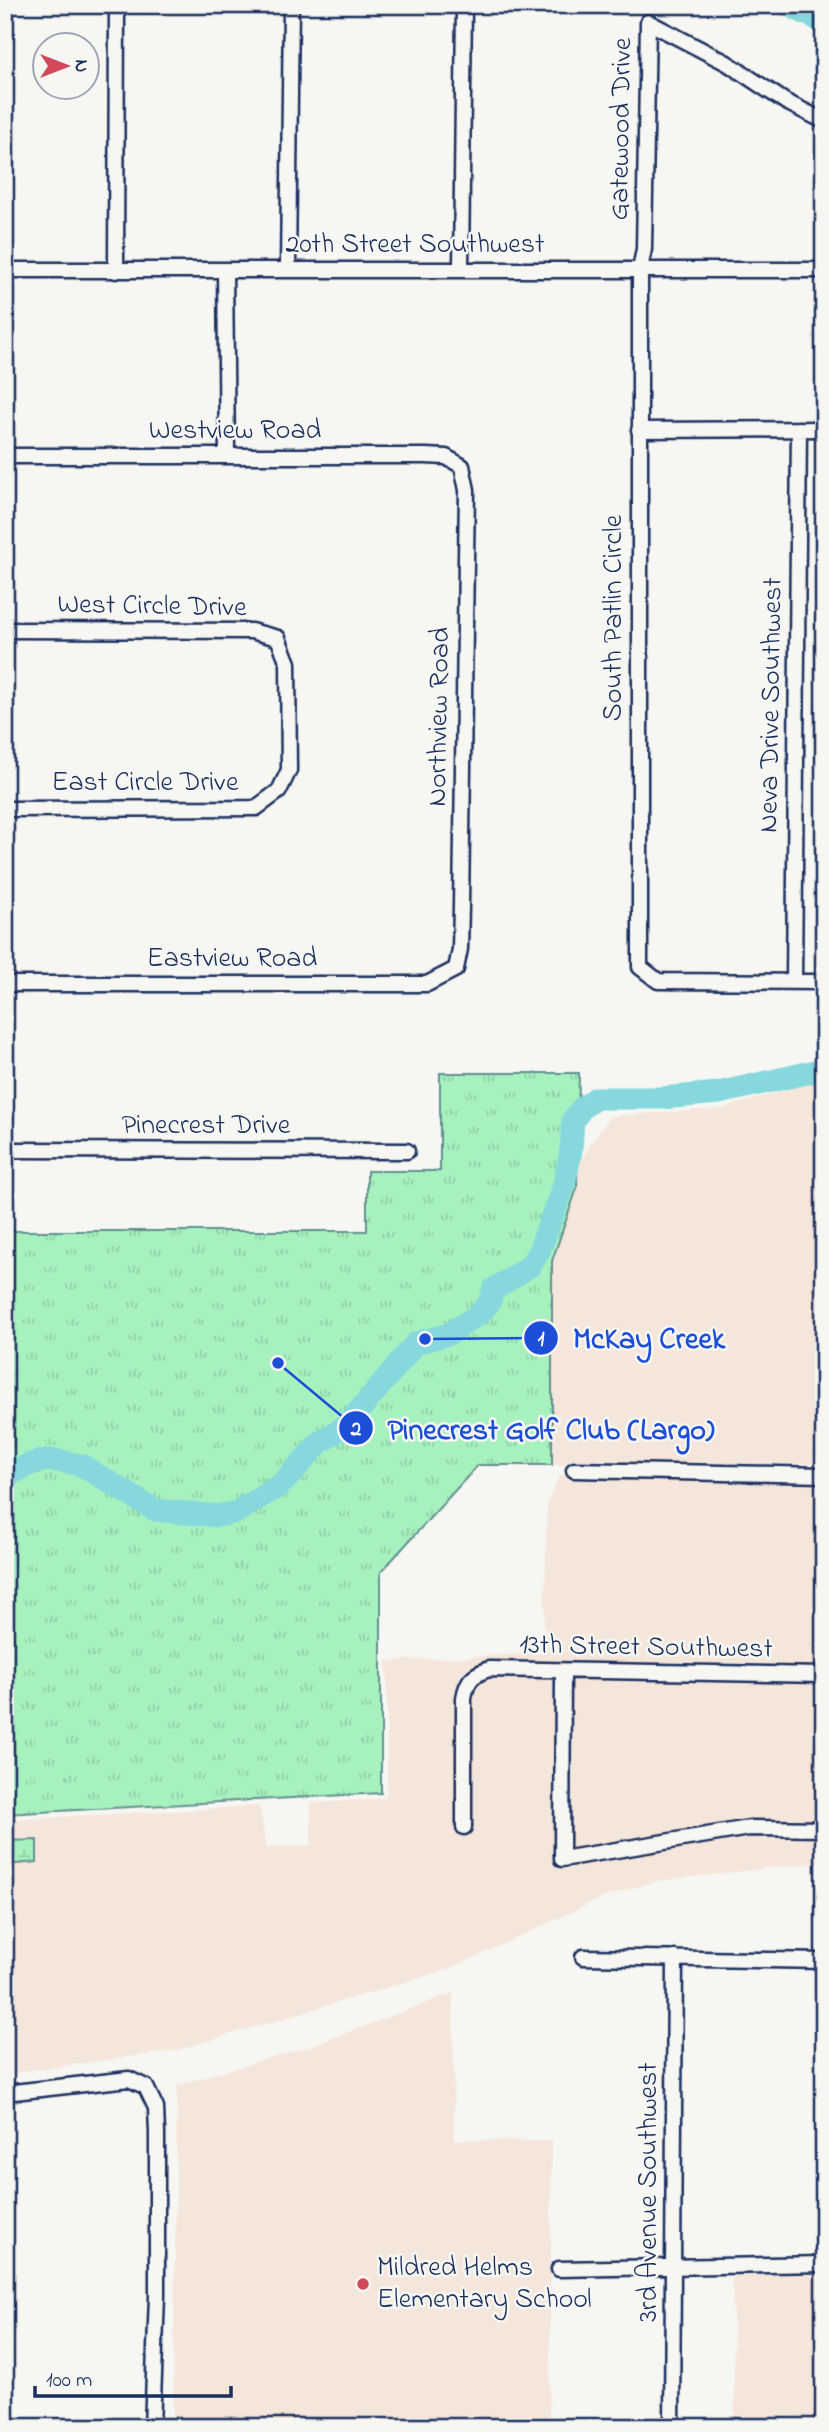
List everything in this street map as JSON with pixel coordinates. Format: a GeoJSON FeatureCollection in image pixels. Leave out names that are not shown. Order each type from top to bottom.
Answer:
{"type":"FeatureCollection","features":[{"type":"Feature","properties":{"kind":"street"},"geometry":{"type":"LineString","coordinates":[[116,271],[117,5]]}},
{"type":"Feature","properties":{"kind":"street"},"geometry":{"type":"LineString","coordinates":[[288,269],[291,5]]}},
{"type":"Feature","properties":{"kind":"street"},"geometry":{"type":"LineString","coordinates":[[461,270],[464,5]]}},
{"type":"Feature","properties":{"kind":"street","name":"Gatewood Drive"},"geometry":{"type":"LineString","coordinates":[[640,270],[644,249],[648,22],[727,62],[786,102],[824,121]]}},
{"type":"Feature","properties":{"kind":"street","name":"20th Street Southwest"},"geometry":{"type":"LineString","coordinates":[[5,270],[824,270]]}},
{"type":"Feature","properties":{"kind":"street","name":"South Patlin Circle"},"geometry":{"type":"LineString","coordinates":[[640,270],[640,967],[658,981],[794,982]]}},
{"type":"Feature","properties":{"kind":"street"},"geometry":{"type":"LineString","coordinates":[[225,271],[226,454]]}},
{"type":"Feature","properties":{"kind":"street","name":"Neva Drive Southwest"},"geometry":{"type":"LineString","coordinates":[[794,982],[799,429]]}},
{"type":"Feature","properties":{"kind":"street"},"geometry":{"type":"LineString","coordinates":[[639,430],[824,429]]}},
{"type":"Feature","properties":{"kind":"street","name":"Westview Road"},"geometry":{"type":"LineString","coordinates":[[5,456],[426,456],[446,457],[462,466]]}},
{"type":"Feature","properties":{"kind":"street","name":"Northview Road"},"geometry":{"type":"LineString","coordinates":[[456,969],[460,950],[466,587],[467,490],[462,466]]}},
{"type":"Feature","properties":{"kind":"street","name":"West Circle Drive"},"geometry":{"type":"LineString","coordinates":[[5,630],[251,631],[278,638],[287,655],[289,770],[279,791]]}},
{"type":"Feature","properties":{"kind":"street","name":"East Circle Drive"},"geometry":{"type":"LineString","coordinates":[[5,808],[256,807],[279,791]]}},
{"type":"Feature","properties":{"kind":"street","name":"Eastview Road"},"geometry":{"type":"LineString","coordinates":[[5,984],[427,984],[456,969]]}},
{"type":"Feature","properties":{"kind":"street"},"geometry":{"type":"LineString","coordinates":[[794,982],[824,982]]}},
{"type":"Feature","properties":{"kind":"street","name":"Pinecrest Drive"},"geometry":{"type":"LineString","coordinates":[[5,1150],[407,1151]]}},
{"type":"Feature","properties":{"kind":"street"},"geometry":{"type":"LineString","coordinates":[[574,1470],[824,1475]]}},
{"type":"Feature","properties":{"kind":"street","name":"13th Street Southwest"},"geometry":{"type":"LineString","coordinates":[[464,1827],[464,1698],[470,1678],[489,1669],[824,1675]]}},
{"type":"Feature","properties":{"kind":"street"},"geometry":{"type":"LineString","coordinates":[[563,1672],[562,1859],[749,1828],[824,1829]]}},
{"type":"Feature","properties":{"kind":"street"},"geometry":{"type":"LineString","coordinates":[[583,1957],[824,1961]]}},
{"type":"Feature","properties":{"kind":"street","name":"3rd Avenue Southwest"},"geometry":{"type":"LineString","coordinates":[[672,2427],[674,1958]]}},
{"type":"Feature","properties":{"kind":"street"},"geometry":{"type":"LineString","coordinates":[[5,2093],[129,2079],[146,2087],[156,2108],[157,2296],[152,2427]]}},
{"type":"Feature","properties":{"kind":"street"},"geometry":{"type":"LineString","coordinates":[[559,2269],[824,2264]]}},
{"type":"Feature","properties":{"kind":"shaded area"},"geometry":{"type":"Polygon","coordinates":[[[824,1079],[824,1464],[552,1465],[552,1261],[577,1188],[580,1161],[610,1116],[720,1109],[824,1079]]]}},
{"type":"Feature","properties":{"kind":"shaded area"},"geometry":{"type":"Polygon","coordinates":[[[560,1475],[824,1481],[824,1669],[489,1662],[467,1669],[460,1676],[456,1698],[457,1833],[472,1833],[473,1687],[490,1676],[556,1678],[553,1854],[556,1867],[749,1834],[824,1835],[824,1862],[657,1881],[604,1897],[452,1968],[178,2050],[5,2074],[5,1865],[37,1862],[37,1840],[5,1841],[5,1820],[259,1806],[267,1848],[311,1845],[311,1803],[381,1799],[387,1793],[387,1661],[544,1653],[547,1503],[560,1475]]]}},
{"type":"Feature","properties":{"kind":"shaded area"},"geometry":{"type":"Polygon","coordinates":[[[571,1679],[824,1682],[824,1822],[748,1821],[570,1851],[571,1679]]]}},
{"type":"Feature","properties":{"kind":"shaded area","name":"Mildred Helms Elementary School"},"geometry":{"type":"Polygon","coordinates":[[[453,1993],[454,2140],[552,2141],[549,2427],[173,2427],[177,2085],[308,2047],[453,1993]]]}},
{"type":"Feature","properties":{"kind":"shaded area"},"geometry":{"type":"Polygon","coordinates":[[[788,2272],[824,2275],[824,2427],[735,2427],[732,2274],[788,2272]]]}},
{"type":"Feature","properties":{"kind":"green space"},"geometry":{"type":"Polygon","coordinates":[[[440,1073],[579,1073],[577,1188],[552,1261],[552,1465],[478,1465],[381,1572],[381,1793],[5,1814],[5,1231],[367,1231],[367,1171],[440,1171],[440,1073]]]}},
{"type":"Feature","properties":{"kind":"green space"},"geometry":{"type":"Polygon","coordinates":[[[37,1840],[37,1862],[5,1865],[5,1841],[37,1840]]]}},
{"type":"Feature","properties":{"kind":"waterway"},"geometry":{"type":"LineString","coordinates":[[788,5],[824,22]]}},
{"type":"Feature","properties":{"kind":"waterway"},"geometry":{"type":"LineString","coordinates":[[5,1477],[45,1460],[60,1461],[81,1465],[155,1510],[218,1516],[237,1512],[283,1483],[320,1442],[347,1425],[416,1343],[449,1334],[479,1314],[489,1303],[494,1289],[530,1266],[539,1251],[564,1185],[571,1150],[573,1120],[582,1108],[596,1098],[662,1098],[719,1093],[824,1069]]}},
{"type":"Feature","properties":{"kind":"place","name":"McKay Creek"},"geometry":{"type":"Point","coordinates":[425,1339]}},
{"type":"Feature","properties":{"kind":"place","name":"Pinecrest Golf Club (Largo)"},"geometry":{"type":"Point","coordinates":[278,1363]}},
{"type":"Feature","properties":{"kind":"place","name":"Mildred Helms Elementary School"},"geometry":{"type":"Point","coordinates":[363,2284]}}]}
